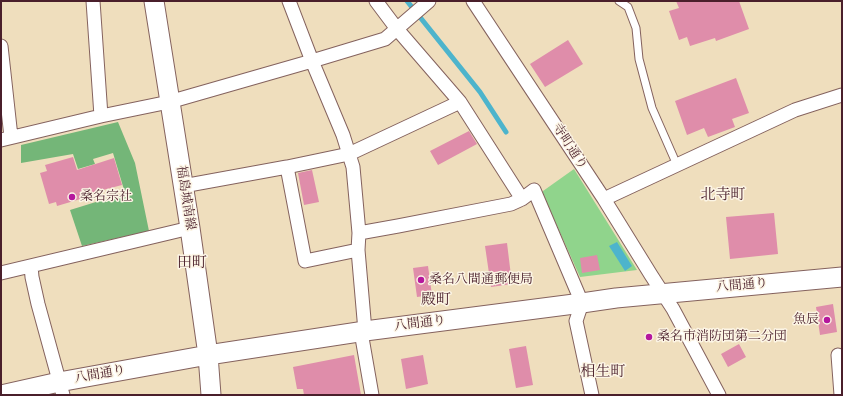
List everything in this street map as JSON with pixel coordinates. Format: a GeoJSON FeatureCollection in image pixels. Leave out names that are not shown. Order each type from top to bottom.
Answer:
{"type":"FeatureCollection","features":[{"type":"Feature","properties":{"kind":"street"},"geometry":{"type":"LineString","coordinates":[[93,1],[101,116]]}},
{"type":"Feature","properties":{"kind":"street","name":"福島城南線"},"geometry":{"type":"LineString","coordinates":[[154,1],[190,228],[208,355],[211,395]]}},
{"type":"Feature","properties":{"kind":"street"},"geometry":{"type":"LineString","coordinates":[[289,1],[343,135],[353,167],[359,233],[358,250],[363,331],[372,395]]}},
{"type":"Feature","properties":{"kind":"street"},"geometry":{"type":"LineString","coordinates":[[376,1],[460,102],[522,199]]}},
{"type":"Feature","properties":{"kind":"street","name":"寺町通り"},"geometry":{"type":"LineString","coordinates":[[473,1],[604,199],[673,309],[719,395]]}},
{"type":"Feature","properties":{"kind":"street"},"geometry":{"type":"LineString","coordinates":[[1,46],[6,139],[101,116],[169,102],[385,39],[428,2]]}},
{"type":"Feature","properties":{"kind":"street"},"geometry":{"type":"LineString","coordinates":[[604,199],[796,110],[842,95]]}},
{"type":"Feature","properties":{"kind":"street"},"geometry":{"type":"LineString","coordinates":[[183,186],[349,154],[460,102]]}},
{"type":"Feature","properties":{"kind":"street"},"geometry":{"type":"LineString","coordinates":[[287,167],[305,262],[358,250]]}},
{"type":"Feature","properties":{"kind":"street"},"geometry":{"type":"LineString","coordinates":[[359,233],[511,204],[522,199],[534,190],[582,303],[576,321],[592,395]]}},
{"type":"Feature","properties":{"kind":"street"},"geometry":{"type":"LineString","coordinates":[[1,273],[190,228]]}},
{"type":"Feature","properties":{"kind":"street"},"geometry":{"type":"LineString","coordinates":[[31,266],[38,304],[61,389]]}},
{"type":"Feature","properties":{"kind":"street","name":"八間通り"},"geometry":{"type":"LineString","coordinates":[[1,395],[61,389],[208,355],[363,331],[616,298],[842,277]]}},
{"type":"Feature","properties":{"kind":"street"},"geometry":{"type":"LineString","coordinates":[[838,355],[841,395]]}},
{"type":"Feature","properties":{"kind":"lane"},"geometry":{"type":"LineString","coordinates":[[619,1],[628,7],[636,28],[639,59],[652,108],[677,165]]}},
{"type":"Feature","properties":{"kind":"green space"},"geometry":{"type":"Polygon","coordinates":[[[118,122],[135,163],[149,231],[82,246],[70,210],[125,193],[113,153],[93,159],[95,164],[78,169],[73,154],[21,163],[21,145],[118,122]]]}},
{"type":"Feature","properties":{"kind":"green space"},"geometry":{"type":"Polygon","coordinates":[[[574,169],[637,270],[580,277],[543,195],[543,191],[574,169]]]}},
{"type":"Feature","properties":{"kind":"water"},"geometry":{"type":"Polygon","coordinates":[[[617,242],[632,266],[625,271],[609,246],[617,242]]]}},
{"type":"Feature","properties":{"kind":"building"},"geometry":{"type":"Polygon","coordinates":[[[676,1],[739,1],[749,29],[716,41],[715,38],[690,46],[687,37],[679,40],[669,11],[679,8],[676,1]]]}},
{"type":"Feature","properties":{"kind":"building"},"geometry":{"type":"Polygon","coordinates":[[[568,40],[583,64],[545,87],[530,64],[568,40]]]}},
{"type":"Feature","properties":{"kind":"building"},"geometry":{"type":"Polygon","coordinates":[[[736,78],[749,113],[732,119],[735,127],[708,137],[704,128],[687,135],[675,101],[736,78]]]}},
{"type":"Feature","properties":{"kind":"building"},"geometry":{"type":"Polygon","coordinates":[[[469,131],[477,144],[438,165],[430,151],[469,131]]]}},
{"type":"Feature","properties":{"kind":"building"},"geometry":{"type":"Polygon","coordinates":[[[73,157],[77,170],[114,158],[122,185],[57,206],[56,202],[49,204],[40,173],[47,171],[45,165],[73,157]]]}},
{"type":"Feature","properties":{"kind":"building"},"geometry":{"type":"Polygon","coordinates":[[[312,170],[319,202],[304,205],[298,173],[312,170]]]}},
{"type":"Feature","properties":{"kind":"building"},"geometry":{"type":"Polygon","coordinates":[[[774,213],[778,254],[730,259],[726,217],[774,213]]]}},
{"type":"Feature","properties":{"kind":"building"},"geometry":{"type":"Polygon","coordinates":[[[507,243],[512,284],[491,287],[485,246],[507,243]]]}},
{"type":"Feature","properties":{"kind":"building"},"geometry":{"type":"Polygon","coordinates":[[[597,255],[600,270],[582,273],[580,258],[597,255]]]}},
{"type":"Feature","properties":{"kind":"building"},"geometry":{"type":"Polygon","coordinates":[[[428,266],[432,295],[417,297],[413,268],[428,266]]]}},
{"type":"Feature","properties":{"kind":"building","name":"魚辰"},"geometry":{"type":"Polygon","coordinates":[[[833,304],[837,332],[820,335],[816,307],[833,304]]]}},
{"type":"Feature","properties":{"kind":"building"},"geometry":{"type":"Polygon","coordinates":[[[739,344],[746,357],[728,367],[721,354],[739,344]]]}},
{"type":"Feature","properties":{"kind":"building"},"geometry":{"type":"Polygon","coordinates":[[[526,346],[533,385],[516,388],[509,349],[526,346]]]}},
{"type":"Feature","properties":{"kind":"building"},"geometry":{"type":"Polygon","coordinates":[[[354,355],[361,395],[304,395],[303,389],[297,389],[293,367],[354,355]]]}},
{"type":"Feature","properties":{"kind":"building"},"geometry":{"type":"Polygon","coordinates":[[[423,355],[428,384],[406,389],[401,359],[423,355]]]}},
{"type":"Feature","properties":{"kind":"waterway"},"geometry":{"type":"LineString","coordinates":[[407,1],[480,92],[506,132]]}},
{"type":"Feature","properties":{"kind":"place","name":"桑名宗社"},"geometry":{"type":"Point","coordinates":[72,197]}},
{"type":"Feature","properties":{"kind":"place","name":"桑名八間通郵便局"},"geometry":{"type":"Point","coordinates":[421,280]}},
{"type":"Feature","properties":{"kind":"place","name":"魚辰"},"geometry":{"type":"Point","coordinates":[827,320]}},
{"type":"Feature","properties":{"kind":"place","name":"桑名市消防団第二分団"},"geometry":{"type":"Point","coordinates":[649,337]}},
{"type":"Feature","properties":{"kind":"district","name":"北寺町"},"geometry":{"type":"Point","coordinates":[723,196]}},
{"type":"Feature","properties":{"kind":"district","name":"田町"},"geometry":{"type":"Point","coordinates":[192,264]}},
{"type":"Feature","properties":{"kind":"district","name":"殿町"},"geometry":{"type":"Point","coordinates":[436,301]}},
{"type":"Feature","properties":{"kind":"district","name":"相生町"},"geometry":{"type":"Point","coordinates":[603,373]}}]}
